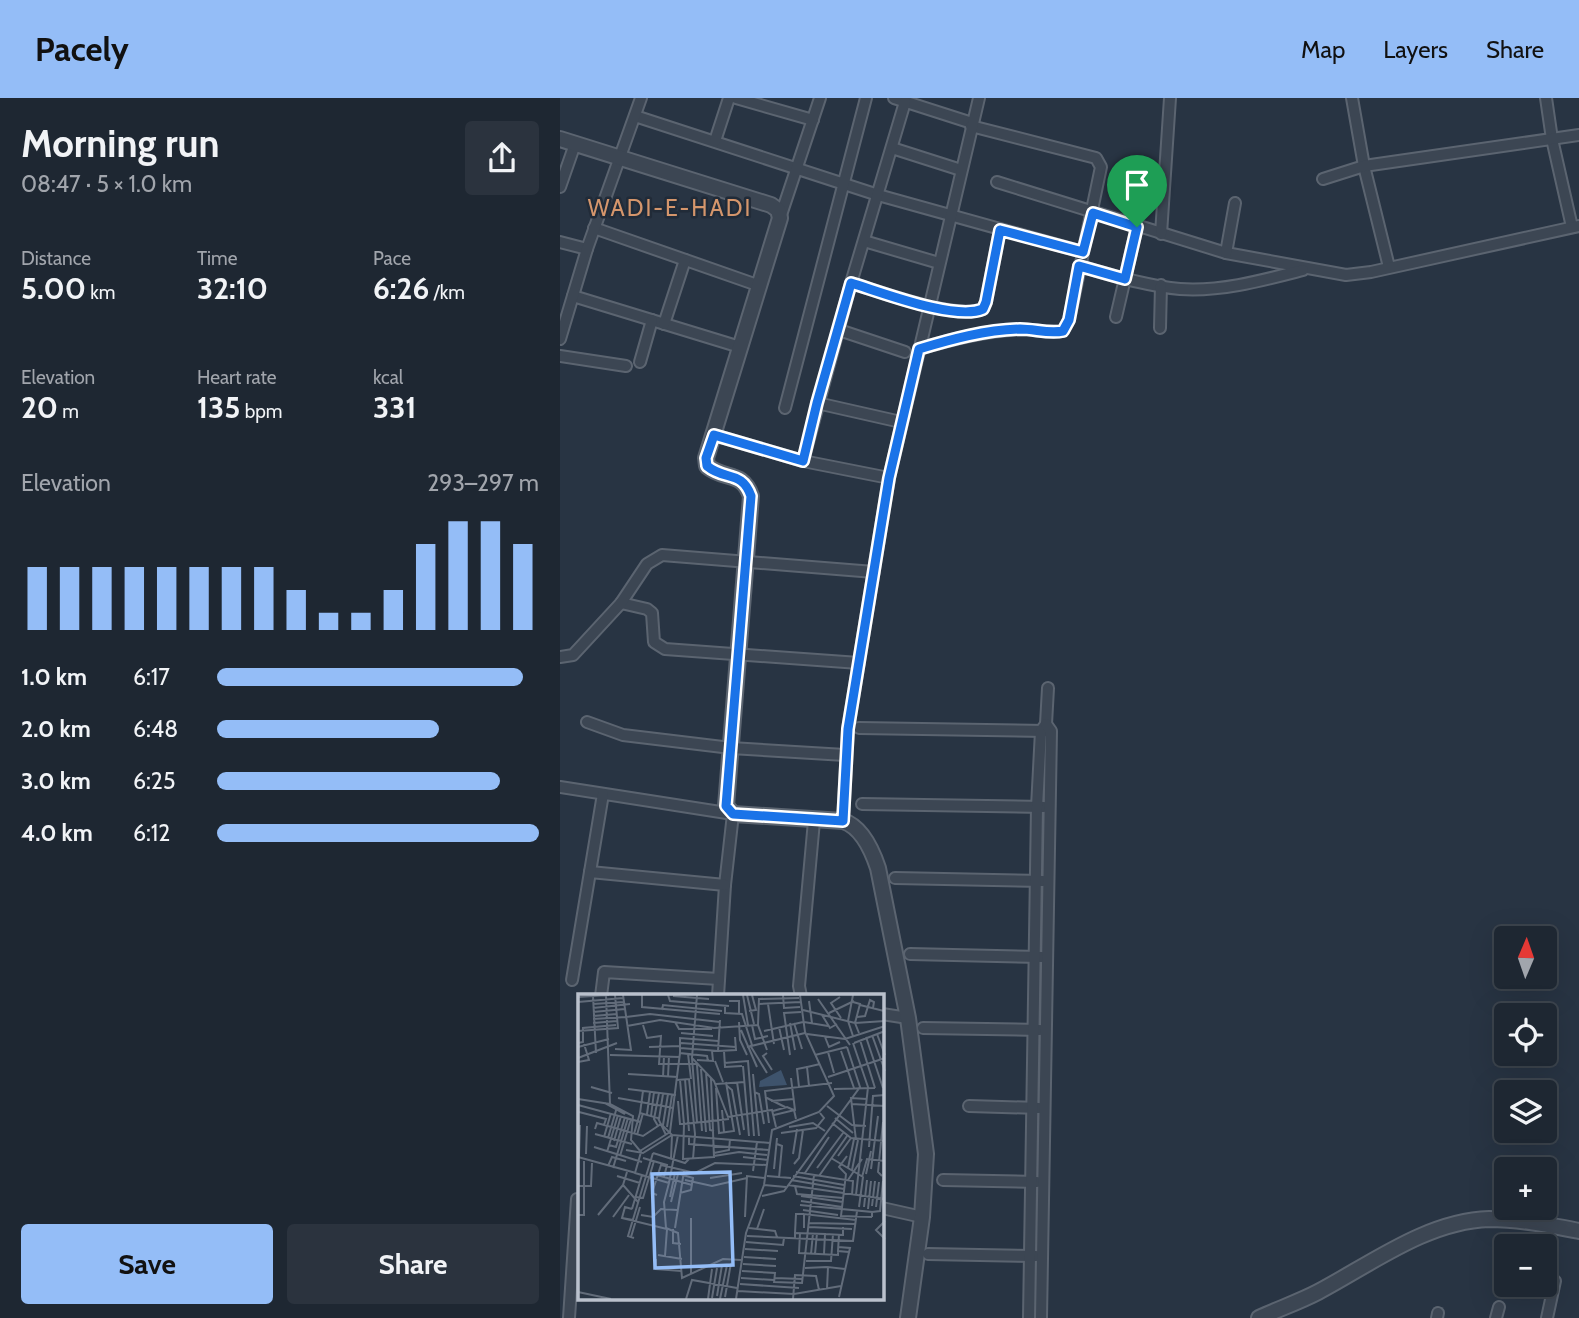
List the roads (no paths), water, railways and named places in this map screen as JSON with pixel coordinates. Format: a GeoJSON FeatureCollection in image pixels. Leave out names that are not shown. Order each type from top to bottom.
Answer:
{"type":"FeatureCollection","features":[{"type":"Feature","properties":{"kind":"street"},"geometry":{"type":"LineString","coordinates":[[560,339],[562,325],[594,228],[641,98]]}},
{"type":"Feature","properties":{"kind":"street"},"geometry":{"type":"LineString","coordinates":[[715,141],[729,98]]}},
{"type":"Feature","properties":{"kind":"street"},"geometry":{"type":"LineString","coordinates":[[736,98],[813,120]]}},
{"type":"Feature","properties":{"kind":"street"},"geometry":{"type":"LineString","coordinates":[[718,994],[725,885],[733,814],[726,806],[751,496],[747,484],[713,471],[707,466],[706,458],[820,98]]}},
{"type":"Feature","properties":{"kind":"street"},"geometry":{"type":"LineString","coordinates":[[785,408],[866,98]]}},
{"type":"Feature","properties":{"kind":"street"},"geometry":{"type":"LineString","coordinates":[[894,98],[972,124],[1096,159],[1101,167],[1069,320],[1063,331],[1055,333],[1024,329],[985,332],[919,349]]}},
{"type":"Feature","properties":{"kind":"street"},"geometry":{"type":"LineString","coordinates":[[843,821],[845,755],[889,478],[979,98]]}},
{"type":"Feature","properties":{"kind":"street"},"geometry":{"type":"LineString","coordinates":[[1161,234],[1170,98]]}},
{"type":"Feature","properties":{"kind":"street"},"geometry":{"type":"LineString","coordinates":[[1352,98],[1364,166],[1388,267]]}},
{"type":"Feature","properties":{"kind":"street"},"geometry":{"type":"LineString","coordinates":[[997,182],[1226,253],[1346,275],[1371,272],[1575,227],[1552,139],[1546,98]]}},
{"type":"Feature","properties":{"kind":"street"},"geometry":{"type":"LineString","coordinates":[[803,461],[851,283],[905,102]]}},
{"type":"Feature","properties":{"kind":"street"},"geometry":{"type":"LineString","coordinates":[[635,116],[878,195],[1083,252]]}},
{"type":"Feature","properties":{"kind":"street"},"geometry":{"type":"LineString","coordinates":[[1323,179],[1364,166],[1579,135]]}},
{"type":"Feature","properties":{"kind":"street"},"geometry":{"type":"LineString","coordinates":[[560,139],[771,205],[778,209],[780,218]]}},
{"type":"Feature","properties":{"kind":"street"},"geometry":{"type":"LineString","coordinates":[[560,187],[575,144]]}},
{"type":"Feature","properties":{"kind":"street"},"geometry":{"type":"LineString","coordinates":[[892,148],[961,170]]}},
{"type":"Feature","properties":{"kind":"street"},"geometry":{"type":"LineString","coordinates":[[1226,253],[1235,203]]}},
{"type":"Feature","properties":{"kind":"street"},"geometry":{"type":"LineString","coordinates":[[1116,317],[1137,227]]}},
{"type":"Feature","properties":{"kind":"street"},"geometry":{"type":"LineString","coordinates":[[594,228],[760,286]]}},
{"type":"Feature","properties":{"kind":"street"},"geometry":{"type":"LineString","coordinates":[[851,283],[929,307],[975,313],[983,309],[1000,230]]}},
{"type":"Feature","properties":{"kind":"street"},"geometry":{"type":"LineString","coordinates":[[864,241],[939,263]]}},
{"type":"Feature","properties":{"kind":"street"},"geometry":{"type":"LineString","coordinates":[[560,242],[587,249]]}},
{"type":"Feature","properties":{"kind":"street"},"geometry":{"type":"LineString","coordinates":[[664,324],[685,260]]}},
{"type":"Feature","properties":{"kind":"street"},"geometry":{"type":"LineString","coordinates":[[1079,266],[1125,279],[1181,289],[1266,280],[1309,268]]}},
{"type":"Feature","properties":{"kind":"street"},"geometry":{"type":"LineString","coordinates":[[1160,328],[1161,285]]}},
{"type":"Feature","properties":{"kind":"street"},"geometry":{"type":"LineString","coordinates":[[573,296],[740,346]]}},
{"type":"Feature","properties":{"kind":"street"},"geometry":{"type":"LineString","coordinates":[[640,362],[652,320]]}},
{"type":"Feature","properties":{"kind":"street"},"geometry":{"type":"LineString","coordinates":[[839,330],[905,352]]}},
{"type":"Feature","properties":{"kind":"street"},"geometry":{"type":"LineString","coordinates":[[560,356],[626,366]]}},
{"type":"Feature","properties":{"kind":"street"},"geometry":{"type":"LineString","coordinates":[[817,403],[901,422]]}},
{"type":"Feature","properties":{"kind":"street"},"geometry":{"type":"LineString","coordinates":[[714,435],[803,461],[889,478]]}},
{"type":"Feature","properties":{"kind":"street"},"geometry":{"type":"LineString","coordinates":[[560,657],[573,656],[621,603],[647,564],[662,555],[874,572]]}},
{"type":"Feature","properties":{"kind":"street"},"geometry":{"type":"LineString","coordinates":[[621,603],[647,609],[652,613],[654,642],[665,649],[859,663]]}},
{"type":"Feature","properties":{"kind":"street"},"geometry":{"type":"LineString","coordinates":[[1041,1318],[1045,1108],[1036,957],[1036,881],[1037,807],[1048,688]]}},
{"type":"Feature","properties":{"kind":"street"},"geometry":{"type":"LineString","coordinates":[[587,722],[623,735],[732,748],[845,755]]}},
{"type":"Feature","properties":{"kind":"street"},"geometry":{"type":"LineString","coordinates":[[859,728],[1046,729]]}},
{"type":"Feature","properties":{"kind":"street"},"geometry":{"type":"LineString","coordinates":[[1029,1318],[1032,1107],[1048,957],[1050,807],[1046,729]]}},
{"type":"Feature","properties":{"kind":"street"},"geometry":{"type":"LineString","coordinates":[[560,787],[733,814],[843,821],[857,829],[874,855],[878,867],[908,1018],[926,1154],[922,1217],[908,1318]]}},
{"type":"Feature","properties":{"kind":"street"},"geometry":{"type":"LineString","coordinates":[[572,981],[603,794]]}},
{"type":"Feature","properties":{"kind":"street"},"geometry":{"type":"LineString","coordinates":[[862,804],[1050,807]]}},
{"type":"Feature","properties":{"kind":"street"},"geometry":{"type":"LineString","coordinates":[[801,994],[799,986],[814,821]]}},
{"type":"Feature","properties":{"kind":"street"},"geometry":{"type":"LineString","coordinates":[[590,872],[725,885]]}},
{"type":"Feature","properties":{"kind":"street"},"geometry":{"type":"LineString","coordinates":[[895,878],[1049,881]]}},
{"type":"Feature","properties":{"kind":"street"},"geometry":{"type":"LineString","coordinates":[[910,954],[1048,957]]}},
{"type":"Feature","properties":{"kind":"street"},"geometry":{"type":"LineString","coordinates":[[601,994],[604,972],[719,979]]}},
{"type":"Feature","properties":{"kind":"street"},"geometry":{"type":"LineString","coordinates":[[884,1014],[908,1018]]}},
{"type":"Feature","properties":{"kind":"street"},"geometry":{"type":"LineString","coordinates":[[923,1028],[1041,1030]]}},
{"type":"Feature","properties":{"kind":"street"},"geometry":{"type":"LineString","coordinates":[[969,1106],[1045,1108]]}},
{"type":"Feature","properties":{"kind":"street"},"geometry":{"type":"LineString","coordinates":[[943,1180],[1043,1183]]}},
{"type":"Feature","properties":{"kind":"street"},"geometry":{"type":"LineString","coordinates":[[569,1318],[577,1199]]}},
{"type":"Feature","properties":{"kind":"street"},"geometry":{"type":"LineString","coordinates":[[884,1208],[922,1217]]}},
{"type":"Feature","properties":{"kind":"street"},"geometry":{"type":"LineString","coordinates":[[1259,1318],[1316,1293],[1423,1236],[1456,1225],[1487,1219],[1529,1221],[1579,1231]]}},
{"type":"Feature","properties":{"kind":"street"},"geometry":{"type":"LineString","coordinates":[[928,1254],[1042,1256]]}},
{"type":"Feature","properties":{"kind":"street"},"geometry":{"type":"LineString","coordinates":[[1547,1318],[1552,1297]]}},
{"type":"Feature","properties":{"kind":"district","name":"WADI-E-HADI"},"geometry":{"type":"Point","coordinates":[670,208]}}]}
